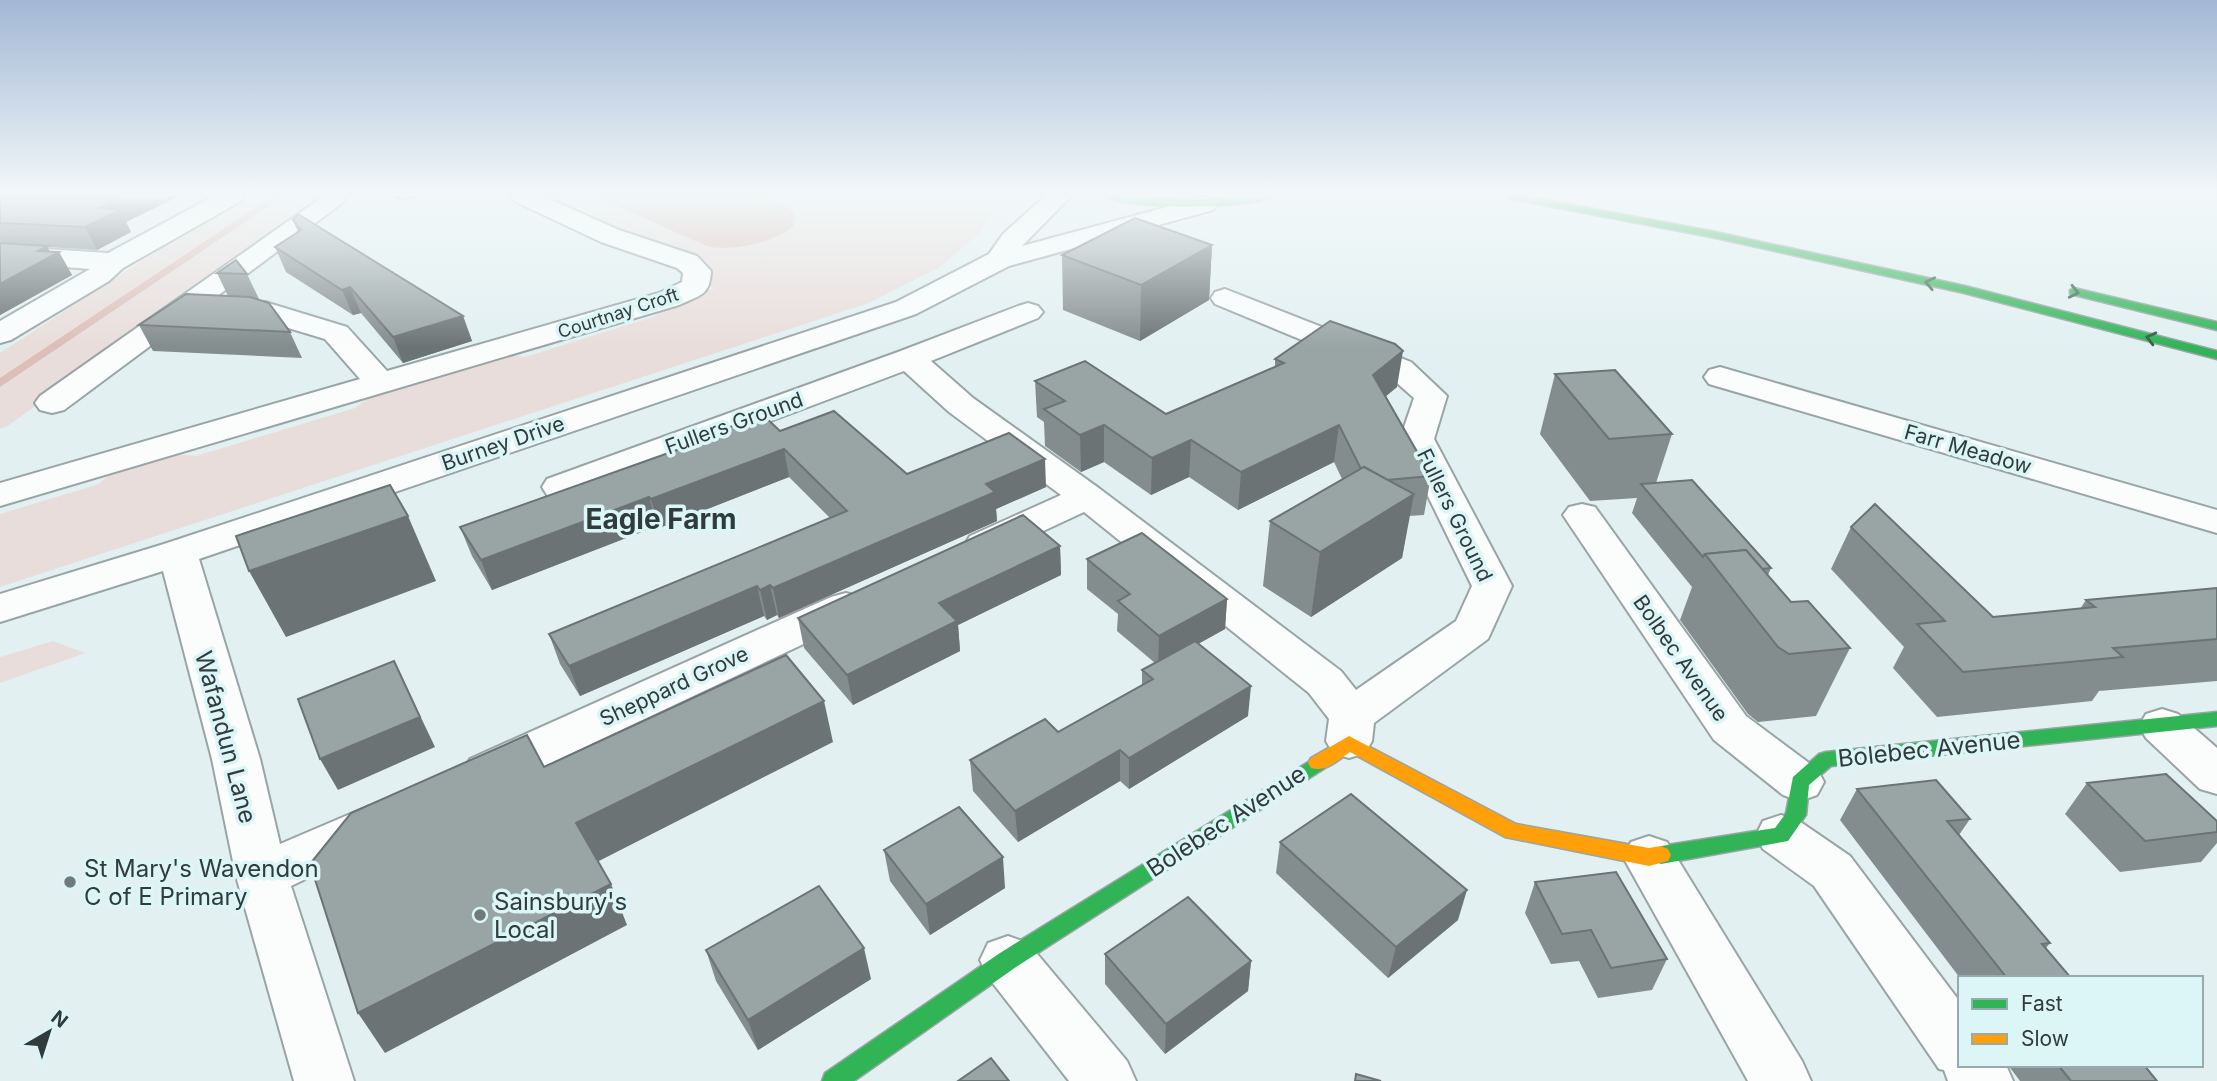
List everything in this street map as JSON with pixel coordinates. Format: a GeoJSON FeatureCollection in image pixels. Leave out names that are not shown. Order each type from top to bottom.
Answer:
{"type":"FeatureCollection","features":[{"type":"Feature","properties":{"kind":"main road"},"geometry":{"type":"LineString","coordinates":[[1767,246],[1965,290],[2217,355]]}},
{"type":"Feature","properties":{"kind":"main road"},"geometry":{"type":"LineString","coordinates":[[2056,287],[2217,326]]}},
{"type":"Feature","properties":{"kind":"main road","name":"Bolebec Avenue"},"geometry":{"type":"LineString","coordinates":[[1800,782],[1826,759],[2217,719]]}},
{"type":"Feature","properties":{"kind":"main road"},"geometry":{"type":"LineString","coordinates":[[1350,729],[1512,831],[1649,858],[1781,835],[1797,815],[1800,782]]}},
{"type":"Feature","properties":{"kind":"main road","name":"Bolebec Avenue"},"geometry":{"type":"LineString","coordinates":[[834,1081],[1350,729]]}},
{"type":"Feature","properties":{"kind":"street"},"geometry":{"type":"LineString","coordinates":[[0,334],[141,246]]}},
{"type":"Feature","properties":{"kind":"street"},"geometry":{"type":"LineString","coordinates":[[52,403],[268,246]]}},
{"type":"Feature","properties":{"kind":"street","name":"Courtnay Croft"},"geometry":{"type":"LineString","coordinates":[[0,495],[669,299],[696,286],[697,271],[687,262],[641,246]]}},
{"type":"Feature","properties":{"kind":"street"},"geometry":{"type":"LineString","coordinates":[[999,260],[1008,246]]}},
{"type":"Feature","properties":{"kind":"street"},"geometry":{"type":"LineString","coordinates":[[999,260],[1050,246]]}},
{"type":"Feature","properties":{"kind":"street"},"geometry":{"type":"LineString","coordinates":[[0,254],[113,262]]}},
{"type":"Feature","properties":{"kind":"street","name":"Burney Drive"},"geometry":{"type":"LineString","coordinates":[[0,608],[178,553],[906,308],[999,260]]}},
{"type":"Feature","properties":{"kind":"street","name":"Fullers Ground"},"geometry":{"type":"LineString","coordinates":[[1225,298],[1400,369],[1431,396],[1417,439],[1492,586],[1473,629],[1350,729]]}},
{"type":"Feature","properties":{"kind":"street"},"geometry":{"type":"LineString","coordinates":[[184,306],[265,312],[336,333],[381,384]]}},
{"type":"Feature","properties":{"kind":"street","name":"Fullers Ground"},"geometry":{"type":"LineString","coordinates":[[560,487],[909,359],[1028,312]]}},
{"type":"Feature","properties":{"kind":"street"},"geometry":{"type":"LineString","coordinates":[[909,359],[961,405],[1087,497],[1325,682],[1350,729]]}},
{"type":"Feature","properties":{"kind":"street","name":"Farr Meadow"},"geometry":{"type":"LineString","coordinates":[[1720,377],[2217,522]]}},
{"type":"Feature","properties":{"kind":"street"},"geometry":{"type":"LineString","coordinates":[[947,561],[1087,497]]}},
{"type":"Feature","properties":{"kind":"street","name":"Bolbec Avenue"},"geometry":{"type":"LineString","coordinates":[[1582,514],[1730,728],[1800,782]]}},
{"type":"Feature","properties":{"kind":"street","name":"Wafandun Lane"},"geometry":{"type":"LineString","coordinates":[[178,553],[236,758],[262,876],[324,1081]]}},
{"type":"Feature","properties":{"kind":"street","name":"Sheppard Grove"},"geometry":{"type":"LineString","coordinates":[[452,788],[884,590]]}},
{"type":"Feature","properties":{"kind":"street"},"geometry":{"type":"LineString","coordinates":[[2162,726],[2217,776]]}},
{"type":"Feature","properties":{"kind":"street"},"geometry":{"type":"LineString","coordinates":[[262,876],[401,812]]}},
{"type":"Feature","properties":{"kind":"street"},"geometry":{"type":"LineString","coordinates":[[1781,835],[1832,871],[1958,1046]]}},
{"type":"Feature","properties":{"kind":"street"},"geometry":{"type":"LineString","coordinates":[[1649,858],[1781,1081]]}},
{"type":"Feature","properties":{"kind":"street"},"geometry":{"type":"LineString","coordinates":[[1008,960],[1106,1081]]}},
{"type":"Feature","properties":{"kind":"shaded area"},"geometry":{"type":"Polygon","coordinates":[[[164,246],[257,246],[0,429],[0,353],[164,246]]]}},
{"type":"Feature","properties":{"kind":"shaded area"},"geometry":{"type":"Polygon","coordinates":[[[617,246],[964,246],[940,267],[869,303],[0,587],[0,514],[99,484],[118,471],[144,461],[173,456],[196,456],[355,408],[378,391],[506,355],[525,357],[656,316],[663,307],[715,288],[685,278],[675,269],[617,246]]]}},
{"type":"Feature","properties":{"kind":"shaded area"},"geometry":{"type":"Polygon","coordinates":[[[53,641],[85,653],[0,683],[0,657],[53,641]]]}},
{"type":"Feature","properties":{"kind":"building"},"geometry":{"type":"Polygon","coordinates":[[[0,246],[46,246],[38,251],[59,252],[0,284],[0,246]]]}},
{"type":"Feature","properties":{"kind":"building"},"geometry":{"type":"Polygon","coordinates":[[[350,246],[463,316],[393,337],[350,287],[342,290],[275,247],[350,246]]]}},
{"type":"Feature","properties":{"kind":"building"},"geometry":{"type":"Polygon","coordinates":[[[1079,246],[1209,246],[1141,285],[1062,255],[1079,246]]]}},
{"type":"Feature","properties":{"kind":"building"},"geometry":{"type":"Polygon","coordinates":[[[236,260],[247,274],[217,273],[236,260]]]}},
{"type":"Feature","properties":{"kind":"building"},"geometry":{"type":"Polygon","coordinates":[[[186,294],[250,297],[269,303],[290,332],[139,325],[186,294]]]}},
{"type":"Feature","properties":{"kind":"building"},"geometry":{"type":"Polygon","coordinates":[[[1330,321],[1395,344],[1403,351],[1373,375],[1431,476],[1387,480],[1364,467],[1361,469],[1339,425],[1241,472],[1191,440],[1152,458],[1104,425],[1080,435],[1044,409],[1065,401],[1035,381],[1085,361],[1166,414],[1284,363],[1275,359],[1330,321]]]}},
{"type":"Feature","properties":{"kind":"building"},"geometry":{"type":"Polygon","coordinates":[[[1615,370],[1672,434],[1609,439],[1555,374],[1615,370]]]}},
{"type":"Feature","properties":{"kind":"building"},"geometry":{"type":"Polygon","coordinates":[[[834,411],[907,474],[1009,433],[1045,459],[986,484],[995,492],[773,588],[770,585],[760,590],[757,586],[569,666],[549,634],[847,511],[784,449],[481,560],[460,527],[705,440],[702,437],[763,415],[780,431],[834,411]]]}},
{"type":"Feature","properties":{"kind":"building"},"geometry":{"type":"Polygon","coordinates":[[[1364,467],[1414,494],[1320,552],[1270,521],[1364,467]]]}},
{"type":"Feature","properties":{"kind":"building"},"geometry":{"type":"Polygon","coordinates":[[[1692,480],[1771,568],[1762,569],[1746,550],[1705,554],[1703,557],[1641,484],[1692,480]]]}},
{"type":"Feature","properties":{"kind":"building"},"geometry":{"type":"Polygon","coordinates":[[[390,485],[408,516],[249,571],[236,536],[390,485]]]}},
{"type":"Feature","properties":{"kind":"building"},"geometry":{"type":"Polygon","coordinates":[[[1875,504],[1993,617],[2095,607],[2086,600],[2217,588],[2217,639],[2113,648],[2123,657],[1963,672],[1917,624],[1945,621],[1851,527],[1875,504]]]}},
{"type":"Feature","properties":{"kind":"building"},"geometry":{"type":"Polygon","coordinates":[[[1023,515],[1060,546],[939,603],[957,621],[847,675],[798,618],[1023,515]]]}},
{"type":"Feature","properties":{"kind":"building"},"geometry":{"type":"Polygon","coordinates":[[[1142,533],[1227,599],[1159,636],[1118,601],[1130,594],[1087,559],[1142,533]]]}},
{"type":"Feature","properties":{"kind":"building"},"geometry":{"type":"Polygon","coordinates":[[[1746,550],[1791,602],[1808,601],[1850,648],[1789,654],[1778,647],[1705,554],[1746,550]]]}},
{"type":"Feature","properties":{"kind":"building"},"geometry":{"type":"Polygon","coordinates":[[[1195,641],[1251,686],[1129,758],[1120,750],[1015,811],[970,760],[1045,719],[1058,732],[1153,679],[1142,670],[1195,641]]]}},
{"type":"Feature","properties":{"kind":"building"},"geometry":{"type":"Polygon","coordinates":[[[786,655],[824,701],[576,823],[611,884],[358,1013],[310,864],[351,813],[527,735],[544,767],[786,655]]]}},
{"type":"Feature","properties":{"kind":"building"},"geometry":{"type":"Polygon","coordinates":[[[394,661],[420,717],[320,759],[298,699],[394,661]]]}},
{"type":"Feature","properties":{"kind":"building"},"geometry":{"type":"Polygon","coordinates":[[[2166,774],[2217,821],[2217,832],[2145,841],[2087,783],[2166,774]]]}},
{"type":"Feature","properties":{"kind":"building"},"geometry":{"type":"Polygon","coordinates":[[[1936,780],[1970,819],[1947,821],[2050,943],[2042,944],[2069,976],[2005,976],[1857,789],[1936,780]]]}},
{"type":"Feature","properties":{"kind":"building"},"geometry":{"type":"Polygon","coordinates":[[[1351,794],[1467,890],[1396,947],[1280,842],[1351,794]]]}},
{"type":"Feature","properties":{"kind":"building"},"geometry":{"type":"Polygon","coordinates":[[[959,807],[1003,857],[926,904],[884,850],[959,807]]]}},
{"type":"Feature","properties":{"kind":"building"},"geometry":{"type":"Polygon","coordinates":[[[1616,872],[1667,959],[1611,968],[1591,930],[1562,934],[1535,882],[1616,872]]]}},
{"type":"Feature","properties":{"kind":"building"},"geometry":{"type":"Polygon","coordinates":[[[819,886],[864,948],[748,1020],[706,950],[819,886]]]}},
{"type":"Feature","properties":{"kind":"building"},"geometry":{"type":"Polygon","coordinates":[[[1188,897],[1251,961],[1166,1024],[1105,954],[1188,897]]]}},
{"type":"Feature","properties":{"kind":"building"},"geometry":{"type":"Polygon","coordinates":[[[991,1058],[1009,1081],[958,1081],[991,1058]]]}},
{"type":"Feature","properties":{"kind":"building"},"geometry":{"type":"Polygon","coordinates":[[[2060,1067],[2146,1067],[2157,1081],[2071,1081],[2060,1067]]]}},
{"type":"Feature","properties":{"kind":"building"},"geometry":{"type":"Polygon","coordinates":[[[1356,1074],[1381,1081],[1355,1081],[1356,1074]]]}},
{"type":"Feature","properties":{"kind":"waterway"},"geometry":{"type":"LineString","coordinates":[[0,383],[204,246]]}},
{"type":"Feature","properties":{"kind":"traffic: fast"},"geometry":{"type":"LineString","coordinates":[[1767,246],[1965,290],[2217,355]]}},
{"type":"Feature","properties":{"kind":"traffic: fast"},"geometry":{"type":"LineString","coordinates":[[2074,292],[2217,326]]}},
{"type":"Feature","properties":{"kind":"traffic: fast"},"geometry":{"type":"LineString","coordinates":[[1661,855],[1781,835],[1796,815],[1800,782],[1826,759],[2217,719]]}},
{"type":"Feature","properties":{"kind":"traffic: fast"},"geometry":{"type":"LineString","coordinates":[[834,1081],[1008,960],[1318,763]]}},
{"type":"Feature","properties":{"kind":"traffic: slow"},"geometry":{"type":"LineString","coordinates":[[1318,763],[1349,743],[1512,831],[1649,857],[1661,855]]}},
{"type":"Feature","properties":{"kind":"place","name":"St Mary's Wavendon C of E Primary"},"geometry":{"type":"Point","coordinates":[70,882]}},
{"type":"Feature","properties":{"kind":"place","name":"Sainsbury's Local"},"geometry":{"type":"Point","coordinates":[480,915]}},
{"type":"Feature","properties":{"kind":"district","name":"Eagle Farm"},"geometry":{"type":"Point","coordinates":[661,519]}}]}
